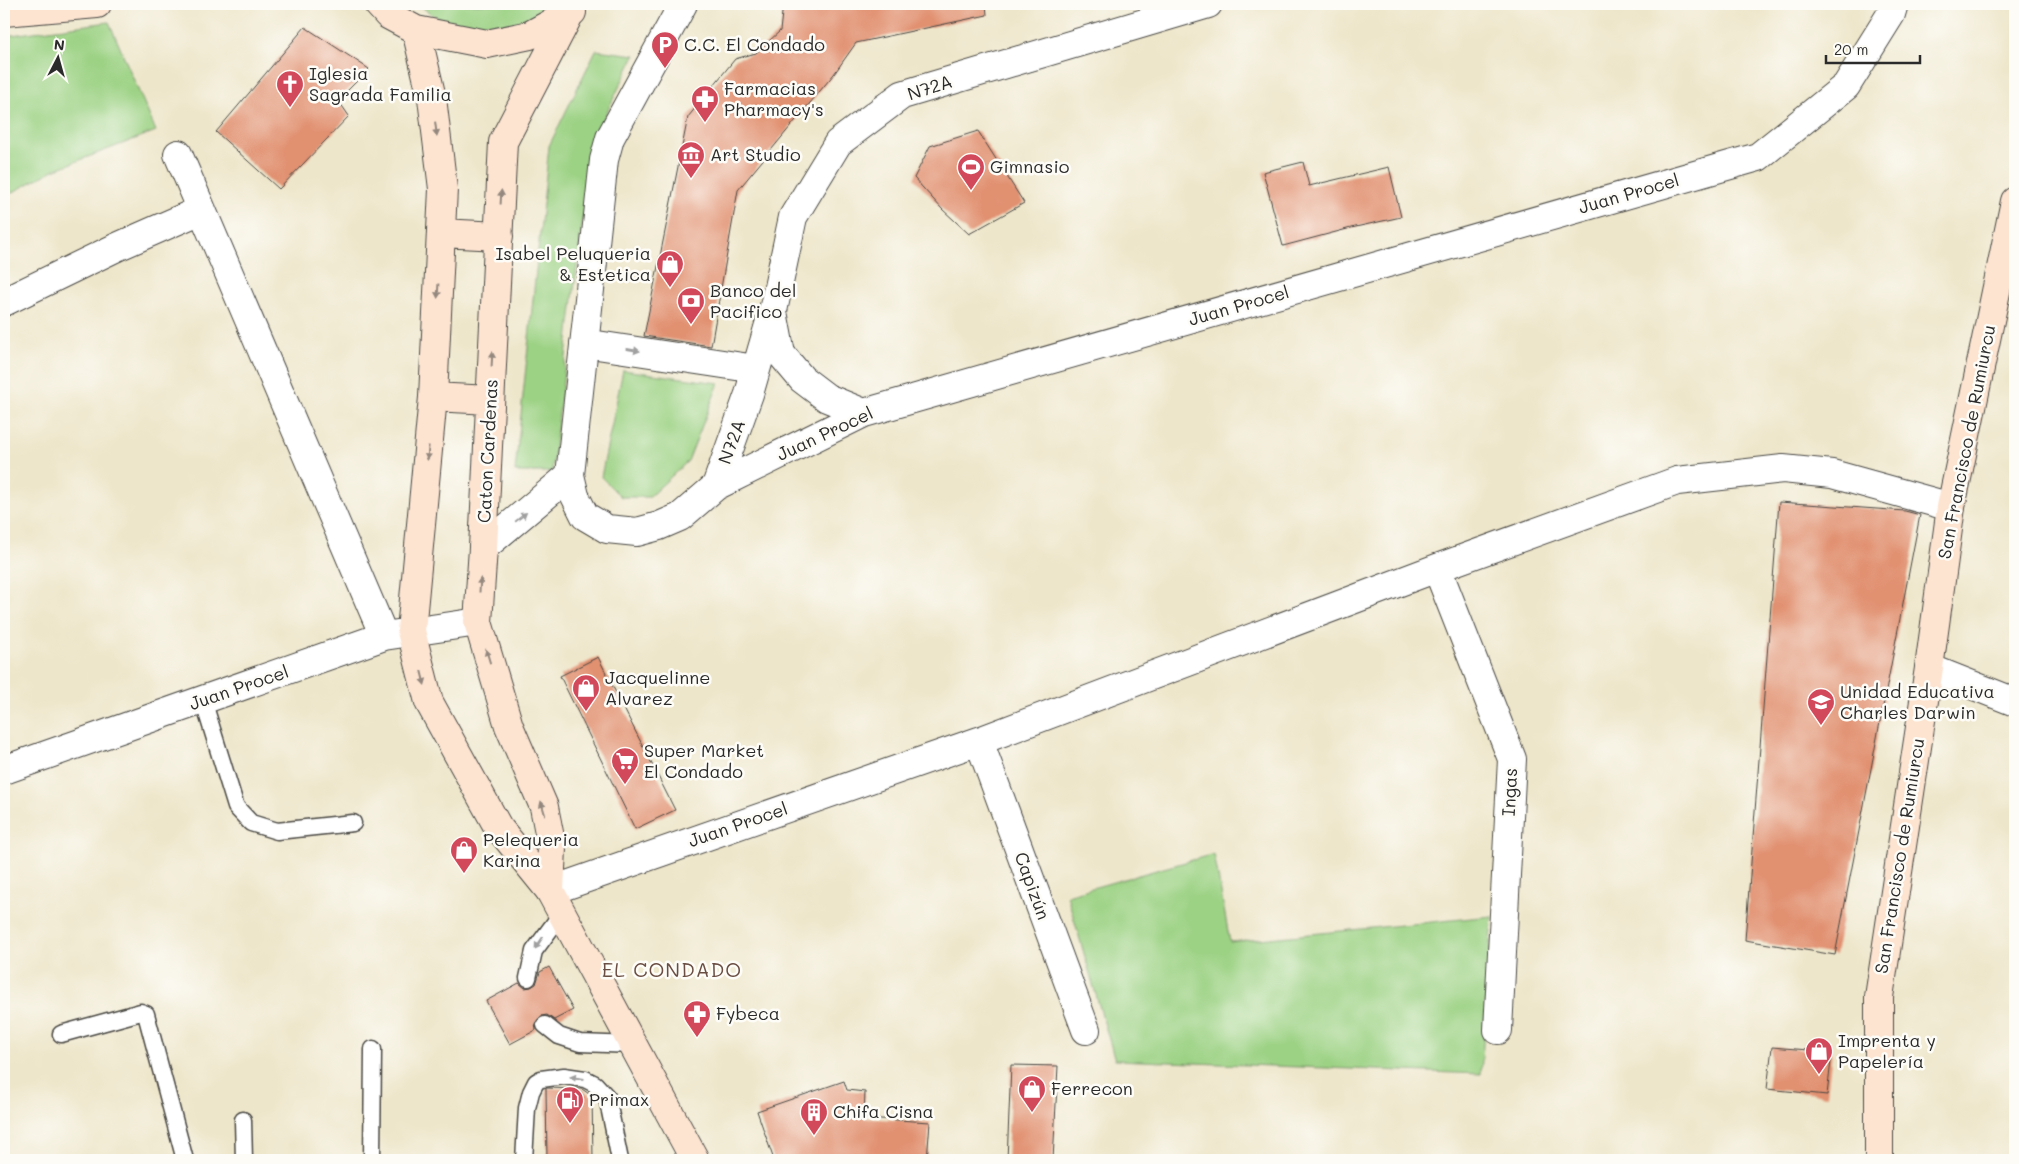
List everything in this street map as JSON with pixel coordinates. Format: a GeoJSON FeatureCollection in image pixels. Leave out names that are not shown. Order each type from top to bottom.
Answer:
{"type":"FeatureCollection","features":[{"type":"Feature","properties":{"kind":"street"},"geometry":{"type":"LineString","coordinates":[[4,12],[97,4]]}},
{"type":"Feature","properties":{"kind":"street"},"geometry":{"type":"LineString","coordinates":[[378,4],[388,15],[416,30],[487,44],[530,35],[575,10]]}},
{"type":"Feature","properties":{"kind":"street"},"geometry":{"type":"LineString","coordinates":[[483,548],[570,475],[604,160],[610,138],[683,4]]}},
{"type":"Feature","properties":{"kind":"street","name":"N72A"},"geometry":{"type":"LineString","coordinates":[[716,486],[756,369],[773,311],[794,217],[838,143],[902,95],[1159,11],[1208,4]]}},
{"type":"Feature","properties":{"kind":"street","name":"Juan Procel"},"geometry":{"type":"LineString","coordinates":[[570,475],[575,496],[585,516],[607,529],[637,532],[659,526],[680,517],[716,486],[864,413],[1758,157],[1846,86],[1891,14],[1894,4]]}},
{"type":"Feature","properties":{"kind":"street","name":"Caton Cardenas"},"geometry":{"type":"LineString","coordinates":[[556,902],[552,848],[544,807],[509,726],[478,622],[503,142],[575,10]]}},
{"type":"Feature","properties":{"kind":"street"},"geometry":{"type":"LineString","coordinates":[[416,30],[432,98],[443,189],[433,397],[411,631],[429,702],[498,826],[556,902],[695,1160]]}},
{"type":"Feature","properties":{"kind":"street"},"geometry":{"type":"LineString","coordinates":[[178,154],[384,636]]}},
{"type":"Feature","properties":{"kind":"street","name":"San Francisco de Rumiurcu"},"geometry":{"type":"LineString","coordinates":[[1879,1160],[1879,997],[1929,668],[1950,507],[2015,201]]}},
{"type":"Feature","properties":{"kind":"street"},"geometry":{"type":"LineString","coordinates":[[4,302],[117,247],[201,210]]}},
{"type":"Feature","properties":{"kind":"street"},"geometry":{"type":"LineString","coordinates":[[441,233],[499,236]]}},
{"type":"Feature","properties":{"kind":"street","name":"N72A"},"geometry":{"type":"LineString","coordinates":[[773,311],[781,354],[802,379],[826,398],[864,413]]}},
{"type":"Feature","properties":{"kind":"street"},"geometry":{"type":"LineString","coordinates":[[584,343],[756,369]]}},
{"type":"Feature","properties":{"kind":"street"},"geometry":{"type":"LineString","coordinates":[[433,397],[490,400]]}},
{"type":"Feature","properties":{"kind":"street","name":"Juan Procel"},"geometry":{"type":"LineString","coordinates":[[556,902],[1437,568],[1677,481],[1783,469],[1832,474],[1950,507]]}},
{"type":"Feature","properties":{"kind":"street","name":"Ingas"},"geometry":{"type":"LineString","coordinates":[[1437,568],[1512,759],[1498,1030]]}},
{"type":"Feature","properties":{"kind":"street","name":"Juan Procel"},"geometry":{"type":"LineString","coordinates":[[4,770],[384,636],[478,622]]}},
{"type":"Feature","properties":{"kind":"street"},"geometry":{"type":"LineString","coordinates":[[1929,668],[2014,699]]}},
{"type":"Feature","properties":{"kind":"street","name":"Capizún"},"geometry":{"type":"LineString","coordinates":[[979,741],[1086,1030]]}},
{"type":"Feature","properties":{"kind":"lane"},"geometry":{"type":"LineString","coordinates":[[203,700],[236,807],[250,823],[277,830],[353,823]]}},
{"type":"Feature","properties":{"kind":"lane"},"geometry":{"type":"LineString","coordinates":[[528,978],[534,951],[556,902]]}},
{"type":"Feature","properties":{"kind":"lane"},"geometry":{"type":"LineString","coordinates":[[61,1034],[141,1012],[146,1014],[185,1160]]}},
{"type":"Feature","properties":{"kind":"lane"},"geometry":{"type":"LineString","coordinates":[[545,1024],[559,1036],[580,1043],[633,1045]]}},
{"type":"Feature","properties":{"kind":"lane"},"geometry":{"type":"LineString","coordinates":[[372,1160],[373,1049]]}},
{"type":"Feature","properties":{"kind":"lane"},"geometry":{"type":"LineString","coordinates":[[524,1160],[527,1108],[531,1092],[536,1082],[541,1079],[564,1076],[585,1079],[595,1084],[607,1097],[620,1160]]}},
{"type":"Feature","properties":{"kind":"lane"},"geometry":{"type":"LineString","coordinates":[[244,1120],[244,1160]]}},
{"type":"Feature","properties":{"kind":"green space"},"geometry":{"type":"Polygon","coordinates":[[[419,4],[555,4],[541,14],[524,22],[506,27],[487,28],[468,27],[450,23],[433,15],[419,4]]]}},
{"type":"Feature","properties":{"kind":"green space"},"geometry":{"type":"Polygon","coordinates":[[[109,22],[156,131],[54,170],[4,197],[4,36],[109,22]]]}},
{"type":"Feature","properties":{"kind":"green space"},"geometry":{"type":"Polygon","coordinates":[[[596,50],[635,55],[592,142],[552,472],[515,472],[549,146],[596,50]]]}},
{"type":"Feature","properties":{"kind":"green space"},"geometry":{"type":"Polygon","coordinates":[[[623,370],[719,383],[688,461],[649,497],[621,497],[601,477],[623,370]]]}},
{"type":"Feature","properties":{"kind":"green space"},"geometry":{"type":"Polygon","coordinates":[[[1214,854],[1230,942],[1492,916],[1481,1074],[1115,1060],[1067,895],[1214,854]]]}},
{"type":"Feature","properties":{"kind":"building"},"geometry":{"type":"Polygon","coordinates":[[[783,4],[986,4],[987,15],[856,43],[834,74],[738,190],[711,346],[644,336],[688,117],[735,59],[756,53],[780,31],[783,4]]]}},
{"type":"Feature","properties":{"kind":"building","name":"Iglesia Sagrada Familia"},"geometry":{"type":"Polygon","coordinates":[[[305,27],[369,69],[338,100],[349,116],[279,189],[216,132],[305,27]]]}},
{"type":"Feature","properties":{"kind":"building","name":"Gimnasio"},"geometry":{"type":"Polygon","coordinates":[[[978,131],[1024,203],[969,234],[942,209],[914,178],[930,146],[978,131]]]}},
{"type":"Feature","properties":{"kind":"building"},"geometry":{"type":"Polygon","coordinates":[[[1303,162],[1309,186],[1389,167],[1401,217],[1283,246],[1263,172],[1303,162]]]}},
{"type":"Feature","properties":{"kind":"building","name":"Unidad Educativa Charles Darwin"},"geometry":{"type":"Polygon","coordinates":[[[1779,502],[1905,511],[1920,515],[1835,955],[1745,940],[1779,502]]]}},
{"type":"Feature","properties":{"kind":"building"},"geometry":{"type":"Polygon","coordinates":[[[598,657],[675,810],[635,829],[560,676],[598,657]]]}},
{"type":"Feature","properties":{"kind":"building"},"geometry":{"type":"Polygon","coordinates":[[[549,967],[573,1010],[554,1020],[547,1015],[541,1016],[535,1023],[536,1030],[510,1044],[486,1001],[519,983],[525,988],[531,987],[536,984],[540,972],[549,967]]]}},
{"type":"Feature","properties":{"kind":"building"},"geometry":{"type":"Polygon","coordinates":[[[1772,1047],[1832,1052],[1827,1095],[1767,1089],[1772,1047]]]}},
{"type":"Feature","properties":{"kind":"building","name":"Ferrecon"},"geometry":{"type":"Polygon","coordinates":[[[1011,1065],[1058,1066],[1053,1160],[1007,1160],[1011,1065]]]}},
{"type":"Feature","properties":{"kind":"building","name":"Chifa Cisna"},"geometry":{"type":"Polygon","coordinates":[[[844,1081],[847,1090],[865,1092],[864,1118],[930,1122],[927,1160],[774,1160],[757,1111],[844,1081]]]}},
{"type":"Feature","properties":{"kind":"building","name":"Primax"},"geometry":{"type":"Polygon","coordinates":[[[546,1088],[582,1089],[592,1096],[593,1160],[547,1160],[546,1088]]]}},
{"type":"Feature","properties":{"kind":"place","name":"C.C. El Condado"},"geometry":{"type":"Point","coordinates":[665,69]}},
{"type":"Feature","properties":{"kind":"place","name":"Iglesia Sagrada Familia"},"geometry":{"type":"Point","coordinates":[290,108]}},
{"type":"Feature","properties":{"kind":"place","name":"Farmacias Pharmacy's"},"geometry":{"type":"Point","coordinates":[705,123]}},
{"type":"Feature","properties":{"kind":"place","name":"Art Studio"},"geometry":{"type":"Point","coordinates":[691,179]}},
{"type":"Feature","properties":{"kind":"place","name":"Gimnasio"},"geometry":{"type":"Point","coordinates":[971,191]}},
{"type":"Feature","properties":{"kind":"place","name":"Isabel Peluqueria & Estetica"},"geometry":{"type":"Point","coordinates":[670,288]}},
{"type":"Feature","properties":{"kind":"place","name":"Banco del Pacifico"},"geometry":{"type":"Point","coordinates":[691,325]}},
{"type":"Feature","properties":{"kind":"place","name":"Jacquelinne Alvarez"},"geometry":{"type":"Point","coordinates":[586,712]}},
{"type":"Feature","properties":{"kind":"place","name":"Unidad Educativa Charles Darwin"},"geometry":{"type":"Point","coordinates":[1821,726]}},
{"type":"Feature","properties":{"kind":"place","name":"Super Market El Condado"},"geometry":{"type":"Point","coordinates":[625,785]}},
{"type":"Feature","properties":{"kind":"place","name":"Pelequeria Karina"},"geometry":{"type":"Point","coordinates":[464,874]}},
{"type":"Feature","properties":{"kind":"place","name":"Fybeca"},"geometry":{"type":"Point","coordinates":[697,1038]}},
{"type":"Feature","properties":{"kind":"place","name":"Imprenta y Papelería"},"geometry":{"type":"Point","coordinates":[1819,1075]}},
{"type":"Feature","properties":{"kind":"place","name":"Ferrecon"},"geometry":{"type":"Point","coordinates":[1032,1113]}},
{"type":"Feature","properties":{"kind":"place","name":"Primax"},"geometry":{"type":"Point","coordinates":[570,1124]}},
{"type":"Feature","properties":{"kind":"place","name":"Chifa Cisna"},"geometry":{"type":"Point","coordinates":[814,1136]}},
{"type":"Feature","properties":{"kind":"district","name":"EL CONDADO"},"geometry":{"type":"Point","coordinates":[672,970]}}]}
